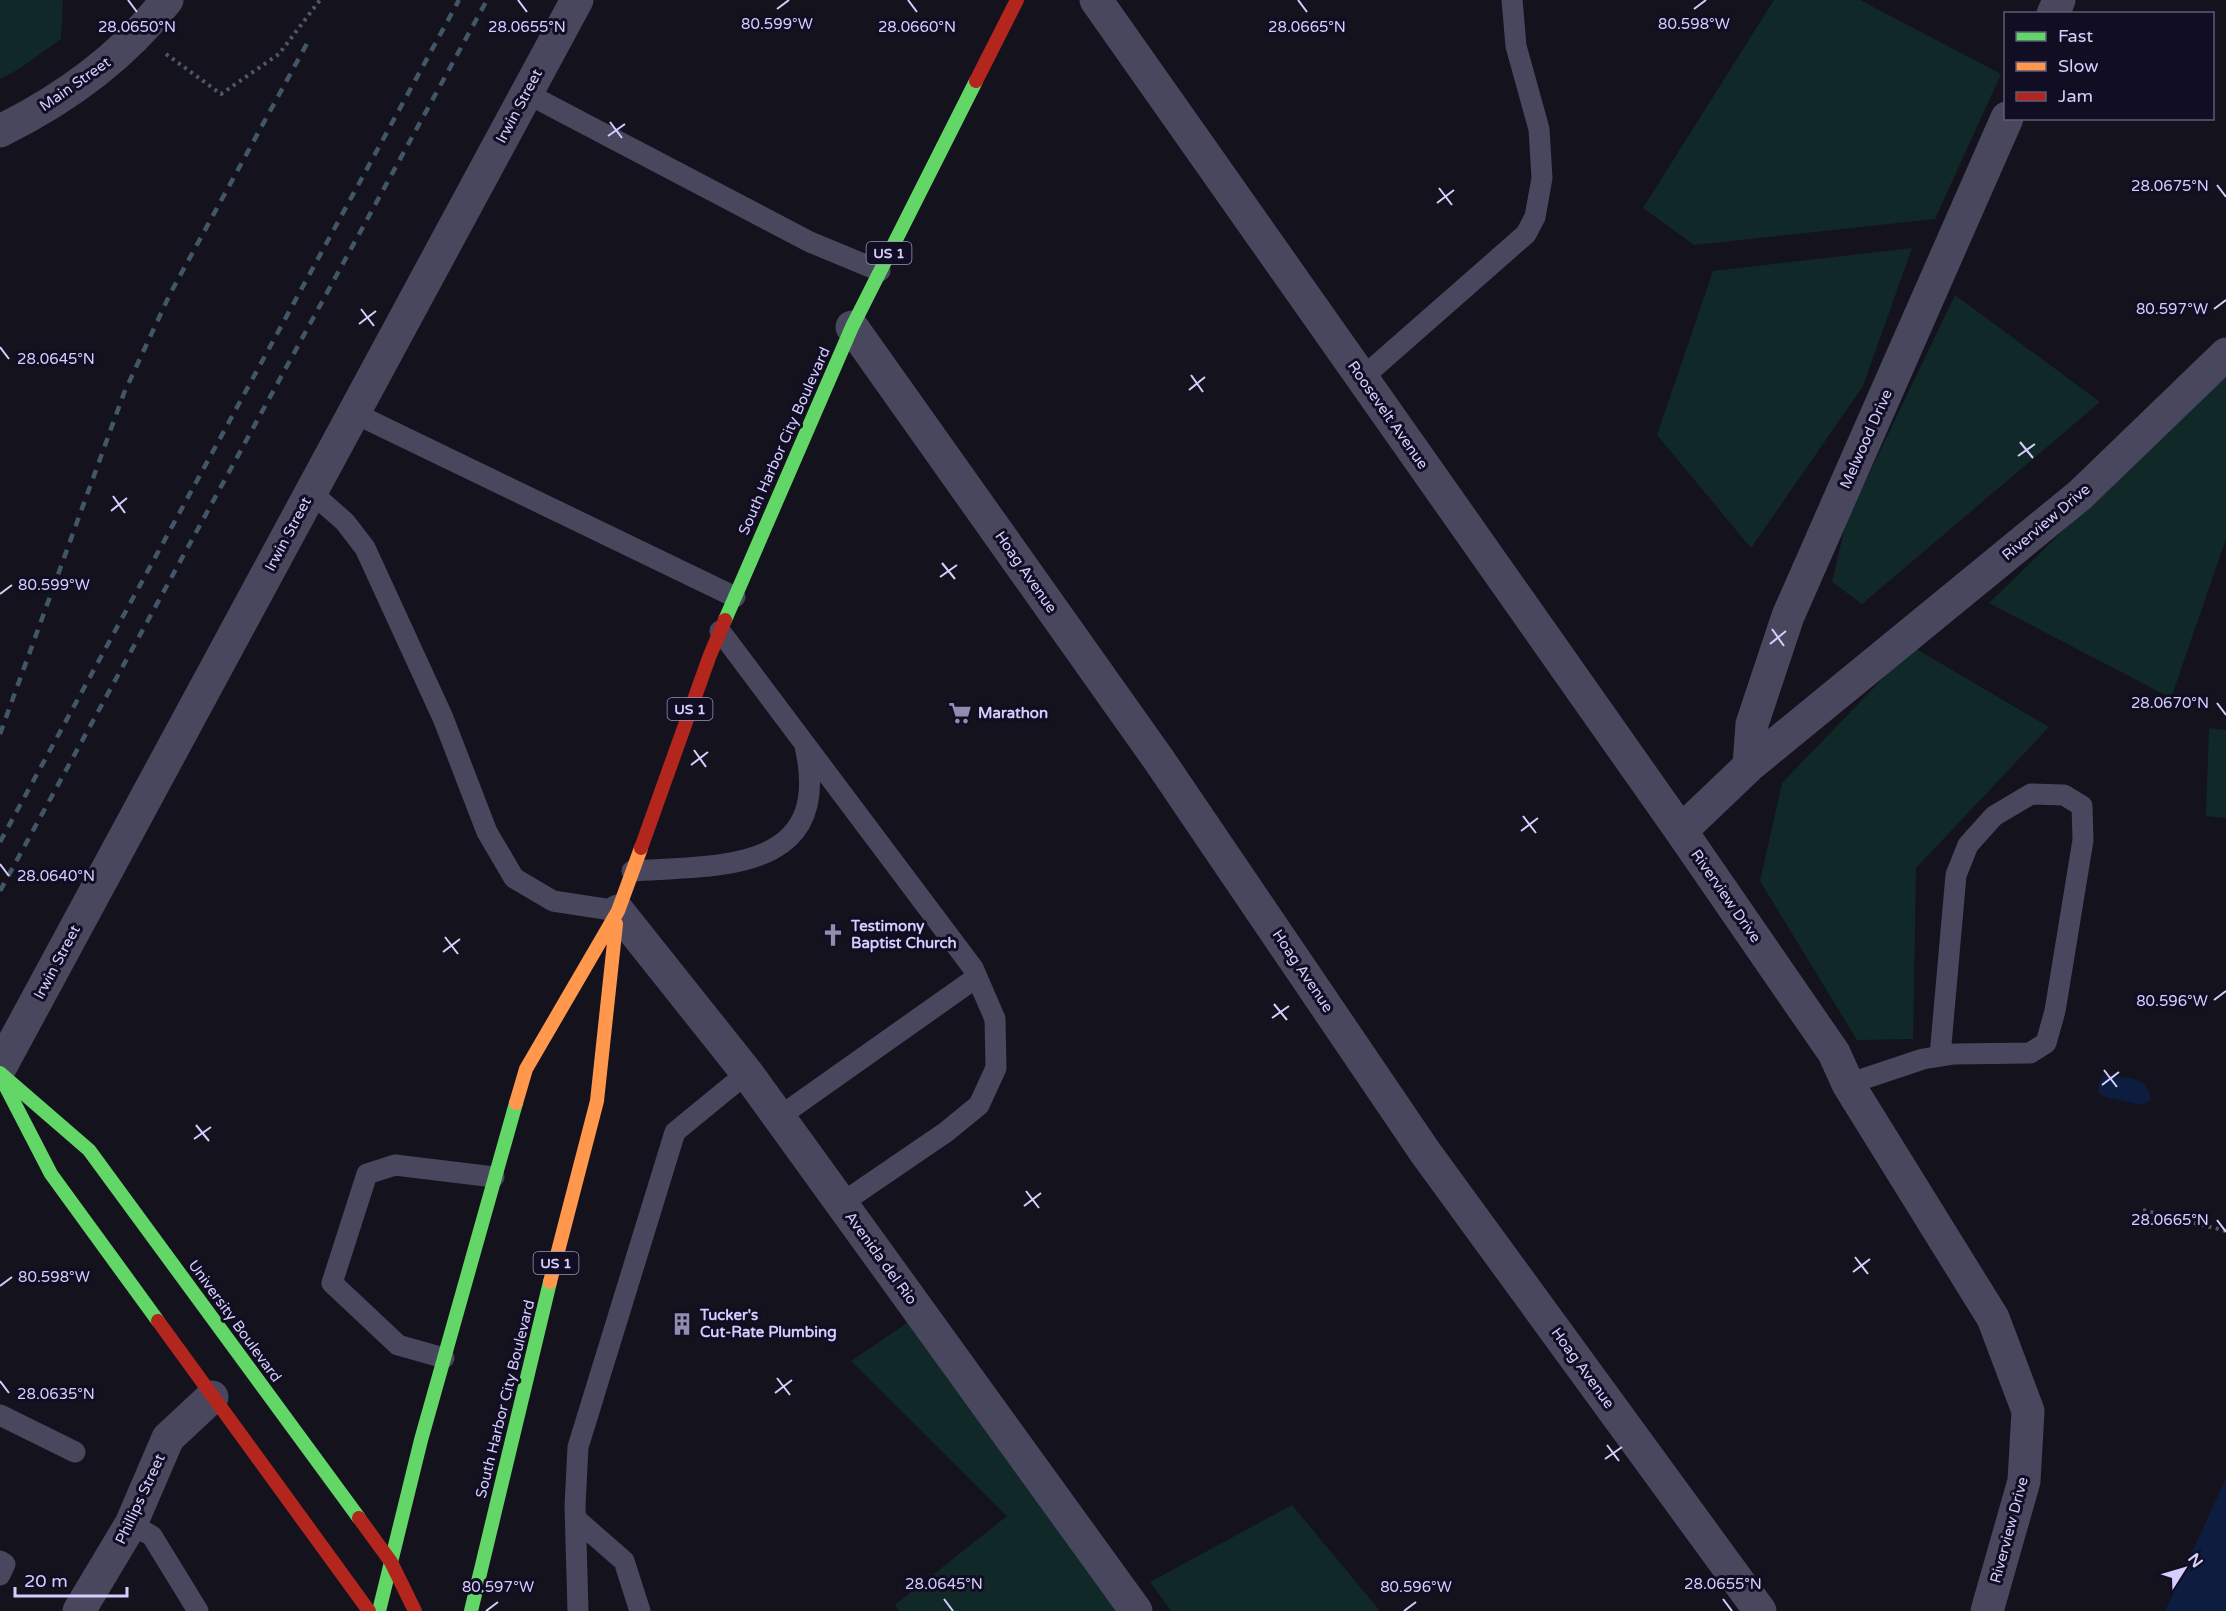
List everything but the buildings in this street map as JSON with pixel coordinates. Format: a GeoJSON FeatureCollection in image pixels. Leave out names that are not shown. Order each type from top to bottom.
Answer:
{"type":"FeatureCollection","features":[{"type":"Feature","properties":{"kind":"main road","name":"South Harbor City Boulevard"},"geometry":{"type":"LineString","coordinates":[[391,1562],[444,1358],[526,1069],[618,911],[720,632],[852,327],[1017,0]]}},
{"type":"Feature","properties":{"kind":"main road","name":"South Harbor City Boulevard"},"geometry":{"type":"LineString","coordinates":[[471,1611],[526,1378],[597,1101],[618,911]]}},
{"type":"Feature","properties":{"kind":"main road","name":"University Boulevard"},"geometry":{"type":"LineString","coordinates":[[0,1074],[51,1174],[369,1611]]}},
{"type":"Feature","properties":{"kind":"main road","name":"University Boulevard"},"geometry":{"type":"LineString","coordinates":[[0,1074],[89,1150],[391,1562],[416,1611]]}},
{"type":"Feature","properties":{"kind":"main road","name":"US 1"},"geometry":{"type":"LineString","coordinates":[[379,1611],[391,1562]]}},
{"type":"Feature","properties":{"kind":"street","name":"Main Street"},"geometry":{"type":"LineString","coordinates":[[0,131],[74,89],[112,59],[138,34],[167,0]]}},
{"type":"Feature","properties":{"kind":"street","name":"Irwin Street"},"geometry":{"type":"LineString","coordinates":[[0,1068],[577,0]]}},
{"type":"Feature","properties":{"kind":"street","name":"Roosevelt Avenue"},"geometry":{"type":"LineString","coordinates":[[1096,0],[1681,831]]}},
{"type":"Feature","properties":{"kind":"street","name":"Melwood Drive"},"geometry":{"type":"LineString","coordinates":[[1749,766],[1752,724],[1788,616],[2006,120]]}},
{"type":"Feature","properties":{"kind":"street","name":"Hoag Avenue"},"geometry":{"type":"LineString","coordinates":[[852,327],[1159,760],[1425,1152],[1760,1611]]}},
{"type":"Feature","properties":{"kind":"street","name":"Riverview Drive"},"geometry":{"type":"LineString","coordinates":[[1987,1611],[2024,1481],[2028,1411],[1993,1318],[1848,1084],[1834,1053],[1681,831],[1749,766],[2080,495],[2226,354]]}},
{"type":"Feature","properties":{"kind":"street","name":"Avenida del Rio"},"geometry":{"type":"LineString","coordinates":[[618,911],[747,1072],[1136,1611]]}},
{"type":"Feature","properties":{"kind":"street","name":"Phillips Street"},"geometry":{"type":"LineString","coordinates":[[79,1611],[131,1524],[168,1438],[212,1397]]}},
{"type":"Feature","properties":{"kind":"lane"},"geometry":{"type":"LineString","coordinates":[[1362,378],[1526,234],[1535,217],[1542,178],[1539,129],[1516,46],[1512,0]]}},
{"type":"Feature","properties":{"kind":"lane"},"geometry":{"type":"LineString","coordinates":[[526,93],[810,242],[880,271]]}},
{"type":"Feature","properties":{"kind":"lane"},"geometry":{"type":"LineString","coordinates":[[354,413],[735,597]]}},
{"type":"Feature","properties":{"kind":"lane"},"geometry":{"type":"LineString","coordinates":[[311,492],[345,522],[365,548],[443,718],[487,832],[514,878],[553,901],[618,911]]}},
{"type":"Feature","properties":{"kind":"lane"},"geometry":{"type":"LineString","coordinates":[[720,632],[973,968],[995,1019],[996,1068],[979,1105],[946,1132],[842,1203]]}},
{"type":"Feature","properties":{"kind":"lane"},"geometry":{"type":"LineString","coordinates":[[633,871],[732,864],[753,858],[778,846],[791,836],[802,818],[808,799],[808,760],[805,745]]}},
{"type":"Feature","properties":{"kind":"lane"},"geometry":{"type":"LineString","coordinates":[[1848,1084],[1923,1059],[1940,1056],[1954,1053],[2030,1053],[2046,1043],[2055,1011],[2083,840],[2082,806],[2064,795],[2031,794],[1994,816],[1968,845],[1956,875],[1940,1056]]}},
{"type":"Feature","properties":{"kind":"lane"},"geometry":{"type":"LineString","coordinates":[[779,1117],[976,976]]}},
{"type":"Feature","properties":{"kind":"lane"},"geometry":{"type":"LineString","coordinates":[[578,1611],[576,1519],[578,1447],[675,1132],[747,1072]]}},
{"type":"Feature","properties":{"kind":"lane"},"geometry":{"type":"LineString","coordinates":[[444,1358],[398,1345],[332,1283],[367,1174],[396,1166],[494,1178]]}},
{"type":"Feature","properties":{"kind":"lane"},"geometry":{"type":"LineString","coordinates":[[0,1415],[75,1452]]}},
{"type":"Feature","properties":{"kind":"lane"},"geometry":{"type":"LineString","coordinates":[[576,1519],[624,1561],[640,1611]]}},
{"type":"Feature","properties":{"kind":"lane"},"geometry":{"type":"LineString","coordinates":[[131,1524],[152,1536],[198,1611]]}},
{"type":"Feature","properties":{"kind":"lane"},"geometry":{"type":"LineString","coordinates":[[0,1561],[5,1564],[0,1575]]}},
{"type":"Feature","properties":{"kind":"path"},"geometry":{"type":"LineString","coordinates":[[138,34],[221,94],[279,54],[320,0]]}},
{"type":"Feature","properties":{"kind":"path"},"geometry":{"type":"LineString","coordinates":[[2143,1210],[2226,1232]]}},
{"type":"Feature","properties":{"kind":"green space"},"geometry":{"type":"Polygon","coordinates":[[[0,0],[63,0],[61,39],[19,69],[0,79],[0,0]]]}},
{"type":"Feature","properties":{"kind":"green space"},"geometry":{"type":"Polygon","coordinates":[[[1774,0],[1860,0],[2001,74],[1935,219],[1694,245],[1643,208],[1774,0]]]}},
{"type":"Feature","properties":{"kind":"green space"},"geometry":{"type":"Polygon","coordinates":[[[1912,248],[1863,386],[1751,548],[1657,435],[1713,271],[1912,248]]]}},
{"type":"Feature","properties":{"kind":"green space"},"geometry":{"type":"Polygon","coordinates":[[[1955,295],[2100,402],[1862,604],[1832,582],[1846,522],[1955,295]]]}},
{"type":"Feature","properties":{"kind":"green space"},"geometry":{"type":"Polygon","coordinates":[[[2226,372],[2226,539],[2171,698],[1989,603],[2226,372]]]}},
{"type":"Feature","properties":{"kind":"green space"},"geometry":{"type":"Polygon","coordinates":[[[1913,647],[2049,727],[1916,868],[1913,1039],[1857,1040],[1760,881],[1782,783],[1913,647]]]}},
{"type":"Feature","properties":{"kind":"green space"},"geometry":{"type":"Polygon","coordinates":[[[2209,728],[2226,730],[2226,818],[2206,816],[2209,728]]]}},
{"type":"Feature","properties":{"kind":"green space"},"geometry":{"type":"Polygon","coordinates":[[[913,1319],[1124,1611],[899,1611],[895,1605],[1007,1516],[851,1361],[913,1319]]]}},
{"type":"Feature","properties":{"kind":"green space"},"geometry":{"type":"Polygon","coordinates":[[[1292,1505],[1380,1611],[1171,1611],[1150,1582],[1292,1505]]]}},
{"type":"Feature","properties":{"kind":"water"},"geometry":{"type":"Polygon","coordinates":[[[2109,1075],[2130,1078],[2142,1083],[2149,1092],[2151,1100],[2142,1105],[2105,1097],[2098,1092],[2101,1077],[2109,1075]]]}},
{"type":"Feature","properties":{"kind":"water"},"geometry":{"type":"Polygon","coordinates":[[[2226,1478],[2226,1611],[2165,1611],[2226,1478]]]}},
{"type":"Feature","properties":{"kind":"railway"},"geometry":{"type":"LineString","coordinates":[[0,842],[459,0]]}},
{"type":"Feature","properties":{"kind":"railway"},"geometry":{"type":"LineString","coordinates":[[0,891],[487,0]]}},
{"type":"Feature","properties":{"kind":"railway"},"geometry":{"type":"LineString","coordinates":[[0,734],[124,393],[170,294],[310,38]]}},
{"type":"Feature","properties":{"kind":"traffic: fast"},"geometry":{"type":"LineString","coordinates":[[725,620],[852,327],[976,81]]}},
{"type":"Feature","properties":{"kind":"traffic: fast"},"geometry":{"type":"LineString","coordinates":[[0,1073],[89,1150],[359,1518]]}},
{"type":"Feature","properties":{"kind":"traffic: fast"},"geometry":{"type":"LineString","coordinates":[[6,1087],[51,1174],[158,1321]]}},
{"type":"Feature","properties":{"kind":"traffic: fast"},"geometry":{"type":"LineString","coordinates":[[379,1611],[421,1440],[516,1103]]}},
{"type":"Feature","properties":{"kind":"traffic: fast"},"geometry":{"type":"LineString","coordinates":[[471,1611],[550,1282]]}},
{"type":"Feature","properties":{"kind":"traffic: slow"},"geometry":{"type":"LineString","coordinates":[[516,1103],[526,1069],[618,911],[641,848]]}},
{"type":"Feature","properties":{"kind":"traffic: slow"},"geometry":{"type":"LineString","coordinates":[[550,1282],[597,1101],[616,924]]}},
{"type":"Feature","properties":{"kind":"traffic: jam"},"geometry":{"type":"LineString","coordinates":[[976,81],[1017,0]]}},
{"type":"Feature","properties":{"kind":"traffic: jam"},"geometry":{"type":"LineString","coordinates":[[641,848],[710,655],[725,620]]}},
{"type":"Feature","properties":{"kind":"traffic: jam"},"geometry":{"type":"LineString","coordinates":[[158,1321],[369,1611]]}},
{"type":"Feature","properties":{"kind":"traffic: jam"},"geometry":{"type":"LineString","coordinates":[[359,1518],[391,1562],[415,1611]]}},
{"type":"Feature","properties":{"kind":"place","name":"Marathon"},"geometry":{"type":"Point","coordinates":[960,713]}},
{"type":"Feature","properties":{"kind":"place","name":"Testimony Baptist Church"},"geometry":{"type":"Point","coordinates":[833,935]}},
{"type":"Feature","properties":{"kind":"place","name":"Tucker's Cut-Rate Plumbing"},"geometry":{"type":"Point","coordinates":[682,1324]}}]}
